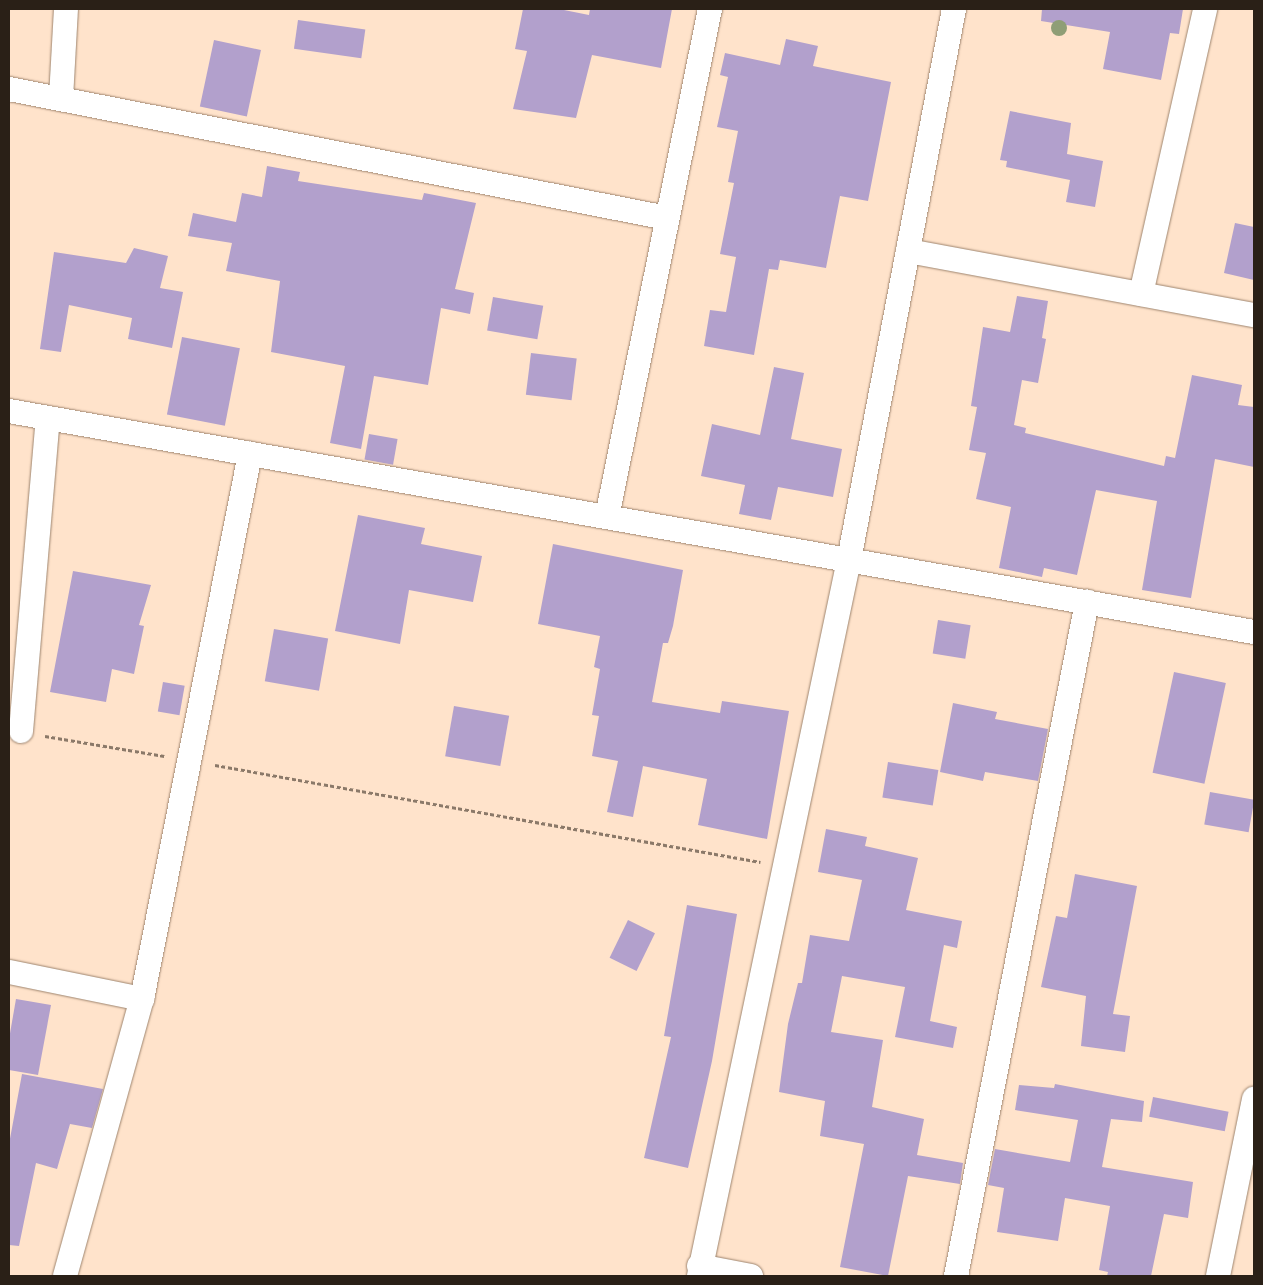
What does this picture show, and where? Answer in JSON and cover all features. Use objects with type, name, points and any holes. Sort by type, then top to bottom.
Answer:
[{"type":"street","points":[[61,98],[66,9]]},
{"type":"street","points":[[606,517],[710,9]]},
{"type":"street","points":[[750,1276],[699,1271],[849,560],[954,9]]},
{"type":"street","points":[[1141,294],[1205,9]]},
{"type":"street","points":[[9,89],[668,218]]},
{"type":"street","points":[[908,251],[1254,315]]},
{"type":"street","points":[[9,411],[1254,632]]},
{"type":"street","points":[[20,731],[48,418]]},
{"type":"street","points":[[65,1276],[142,998],[250,454]]},
{"type":"street","points":[[956,1276],[1087,602]]},
{"type":"street","points":[[9,972],[142,998]]},
{"type":"street","points":[[1218,1276],[1254,1099]]},
{"type":"path","points":[[20,731],[783,866]]},
{"type":"building","points":[[523,9],[559,9],[589,15],[590,9],[672,9],[661,68],[592,55],[576,118],[513,109],[527,51],[515,49]]},
{"type":"building","points":[[1042,9],[1183,9],[1179,34],[1170,33],[1161,80],[1103,69],[1110,32],[1041,21]]},
{"type":"building","points":[[298,20],[365,29],[361,58],[294,49]]},
{"type":"building","points":[[786,39],[818,46],[813,66],[891,82],[868,201],[840,196],[826,268],[780,260],[778,270],[769,269],[754,355],[704,346],[710,310],[726,312],[736,257],[720,254],[734,183],[728,182],[738,131],[717,127],[728,77],[720,75],[725,53],[780,65]]},
{"type":"building","points":[[214,40],[261,50],[247,116],[200,107]]},
{"type":"building","points":[[1010,111],[1071,123],[1067,154],[1103,161],[1095,207],[1066,202],[1070,180],[1006,167],[1007,161],[1000,160]]},
{"type":"building","points":[[267,166],[300,172],[298,181],[422,200],[424,193],[476,203],[455,289],[474,293],[470,314],[441,308],[428,385],[374,376],[361,449],[330,443],[345,366],[271,352],[280,281],[226,271],[232,243],[188,236],[193,213],[236,222],[242,193],[262,197]]},
{"type":"building","points":[[1235,223],[1254,227],[1254,280],[1224,273]]},
{"type":"building","points":[[134,248],[168,256],[160,288],[183,292],[172,348],[128,339],[132,318],[69,305],[61,352],[40,349],[54,252],[126,263]]},
{"type":"building","points":[[1017,296],[1048,301],[1042,338],[1046,339],[1038,383],[1022,380],[1014,425],[1026,428],[1025,433],[1164,466],[1166,456],[1175,458],[1192,375],[1242,385],[1238,405],[1254,407],[1254,467],[1215,459],[1191,598],[1142,590],[1157,501],[1096,490],[1077,575],[1044,568],[1042,577],[999,568],[1011,507],[976,499],[986,453],[969,450],[977,407],[971,406],[983,327],[1010,332]]},
{"type":"building","points":[[493,297],[543,306],[537,339],[487,330]]},
{"type":"building","points":[[182,337],[240,348],[225,426],[167,415]]},
{"type":"building","points":[[531,353],[577,359],[572,400],[526,395]]},
{"type":"building","points":[[774,367],[804,373],[791,439],[842,449],[833,497],[778,487],[771,520],[739,514],[745,485],[701,476],[712,424],[760,435]]},
{"type":"building","points":[[369,434],[398,439],[393,465],[364,460]]},
{"type":"building","points":[[358,515],[425,528],[421,544],[482,556],[473,602],[409,590],[400,644],[335,631]]},
{"type":"building","points":[[553,544],[683,570],[673,626],[668,643],[663,643],[652,702],[720,713],[722,701],[789,711],[767,839],[698,825],[707,779],[643,766],[633,817],[607,812],[618,761],[592,756],[599,716],[592,715],[600,669],[594,667],[600,636],[538,624]]},
{"type":"building","points":[[73,571],[151,585],[139,625],[144,626],[134,674],[112,669],[106,702],[50,692]]},
{"type":"building","points":[[938,620],[971,625],[965,659],[933,654]]},
{"type":"building","points":[[274,629],[328,639],[319,691],[265,681]]},
{"type":"building","points":[[1174,672],[1226,683],[1204,784],[1153,773]]},
{"type":"building","points":[[163,682],[185,686],[179,715],[158,712]]},
{"type":"building","points":[[953,703],[997,712],[995,719],[1048,729],[1038,781],[985,772],[983,781],[940,772]]},
{"type":"building","points":[[454,706],[509,716],[500,766],[445,756]]},
{"type":"building","points":[[888,762],[938,770],[933,806],[882,798]]},
{"type":"building","points":[[1210,792],[1254,800],[1249,832],[1204,824]]},
{"type":"building","points":[[826,829],[867,837],[865,846],[918,858],[906,910],[962,921],[957,948],[944,945],[930,1021],[957,1027],[953,1048],[895,1037],[905,987],[842,976],[831,1032],[883,1040],[872,1107],[924,1119],[917,1155],[963,1163],[960,1184],[908,1176],[888,1276],[840,1267],[864,1144],[820,1136],[825,1101],[779,1092],[788,1024],[798,983],[802,983],[810,935],[849,941],[862,880],[818,872]]},
{"type":"building","points":[[1075,874],[1137,886],[1113,1014],[1130,1016],[1125,1052],[1081,1046],[1086,996],[1041,987],[1056,916],[1067,918]]},
{"type":"building","points":[[687,905],[737,914],[712,1061],[688,1168],[644,1158],[671,1037],[664,1036]]},
{"type":"building","points":[[628,920],[655,933],[637,971],[610,958]]},
{"type":"building","points":[[16,999],[51,1005],[38,1075],[9,1070],[9,1039]]},
{"type":"building","points":[[22,1074],[103,1089],[92,1128],[70,1124],[57,1169],[36,1163],[19,1246],[9,1245],[9,1144]]},
{"type":"building","points":[[1055,1084],[1144,1101],[1142,1122],[1111,1119],[1102,1167],[1193,1182],[1188,1218],[1164,1214],[1151,1276],[1107,1276],[1108,1272],[1099,1270],[1110,1206],[1065,1198],[1058,1241],[997,1232],[1004,1188],[988,1185],[995,1149],[1070,1162],[1078,1120],[1015,1110],[1019,1085],[1054,1088]]},
{"type":"building","points":[[1153,1097],[1229,1112],[1225,1131],[1149,1117]]}]
